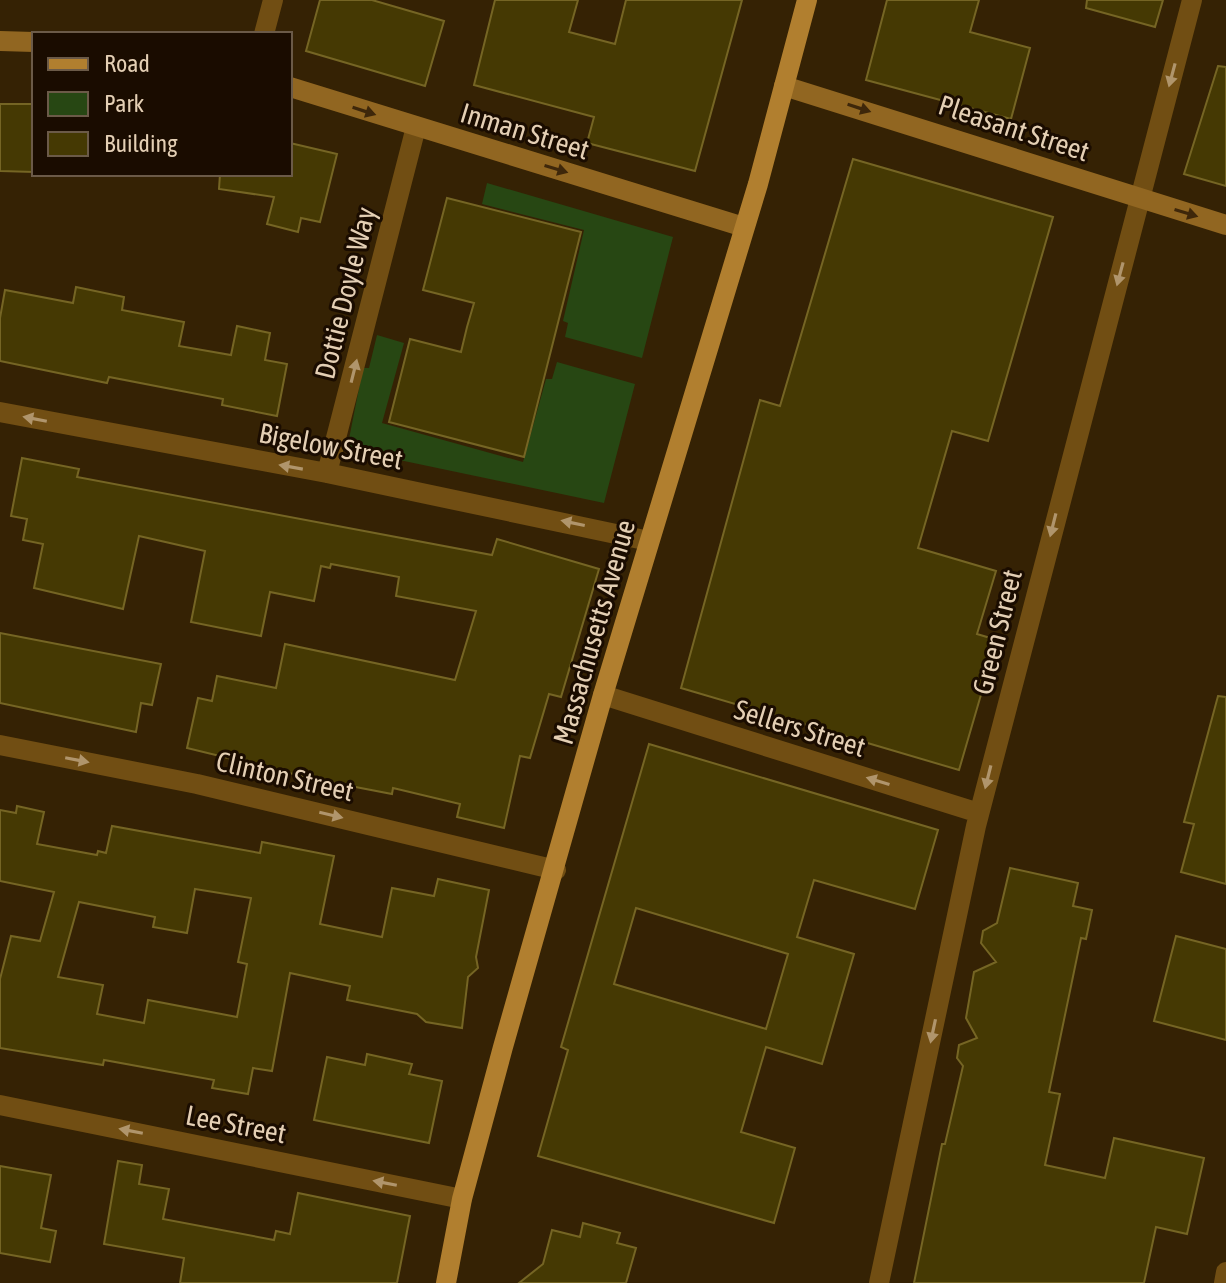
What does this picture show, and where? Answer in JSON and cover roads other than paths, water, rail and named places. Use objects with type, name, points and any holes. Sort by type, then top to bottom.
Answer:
[{"type":"main road","name":"Massachusetts Avenue","points":[[446,1283],[462,1199],[603,695],[744,227],[807,0]]},
{"type":"main road","points":[[0,41],[32,42]]},
{"type":"main road","name":"Pleasant Street","points":[[784,86],[1226,225]]},
{"type":"main road","name":"Inman Street","points":[[292,88],[744,227]]},
{"type":"street","points":[[265,32],[273,0]]},
{"type":"street","name":"Green Street","points":[[879,1283],[979,813],[1192,0]]},
{"type":"street","name":"Dottie Doyle Way","points":[[327,473],[416,127]]},
{"type":"street","name":"Bigelow Street","points":[[0,412],[327,473],[649,541]]},
{"type":"street","name":"Sellers Street","points":[[603,695],[979,813]]},
{"type":"street","name":"Clinton Street","points":[[0,745],[197,784],[556,870]]},
{"type":"street","name":"Lee Street","points":[[0,1105],[462,1199]]},
{"type":"street","points":[[1224,1283],[1226,1272]]}]
